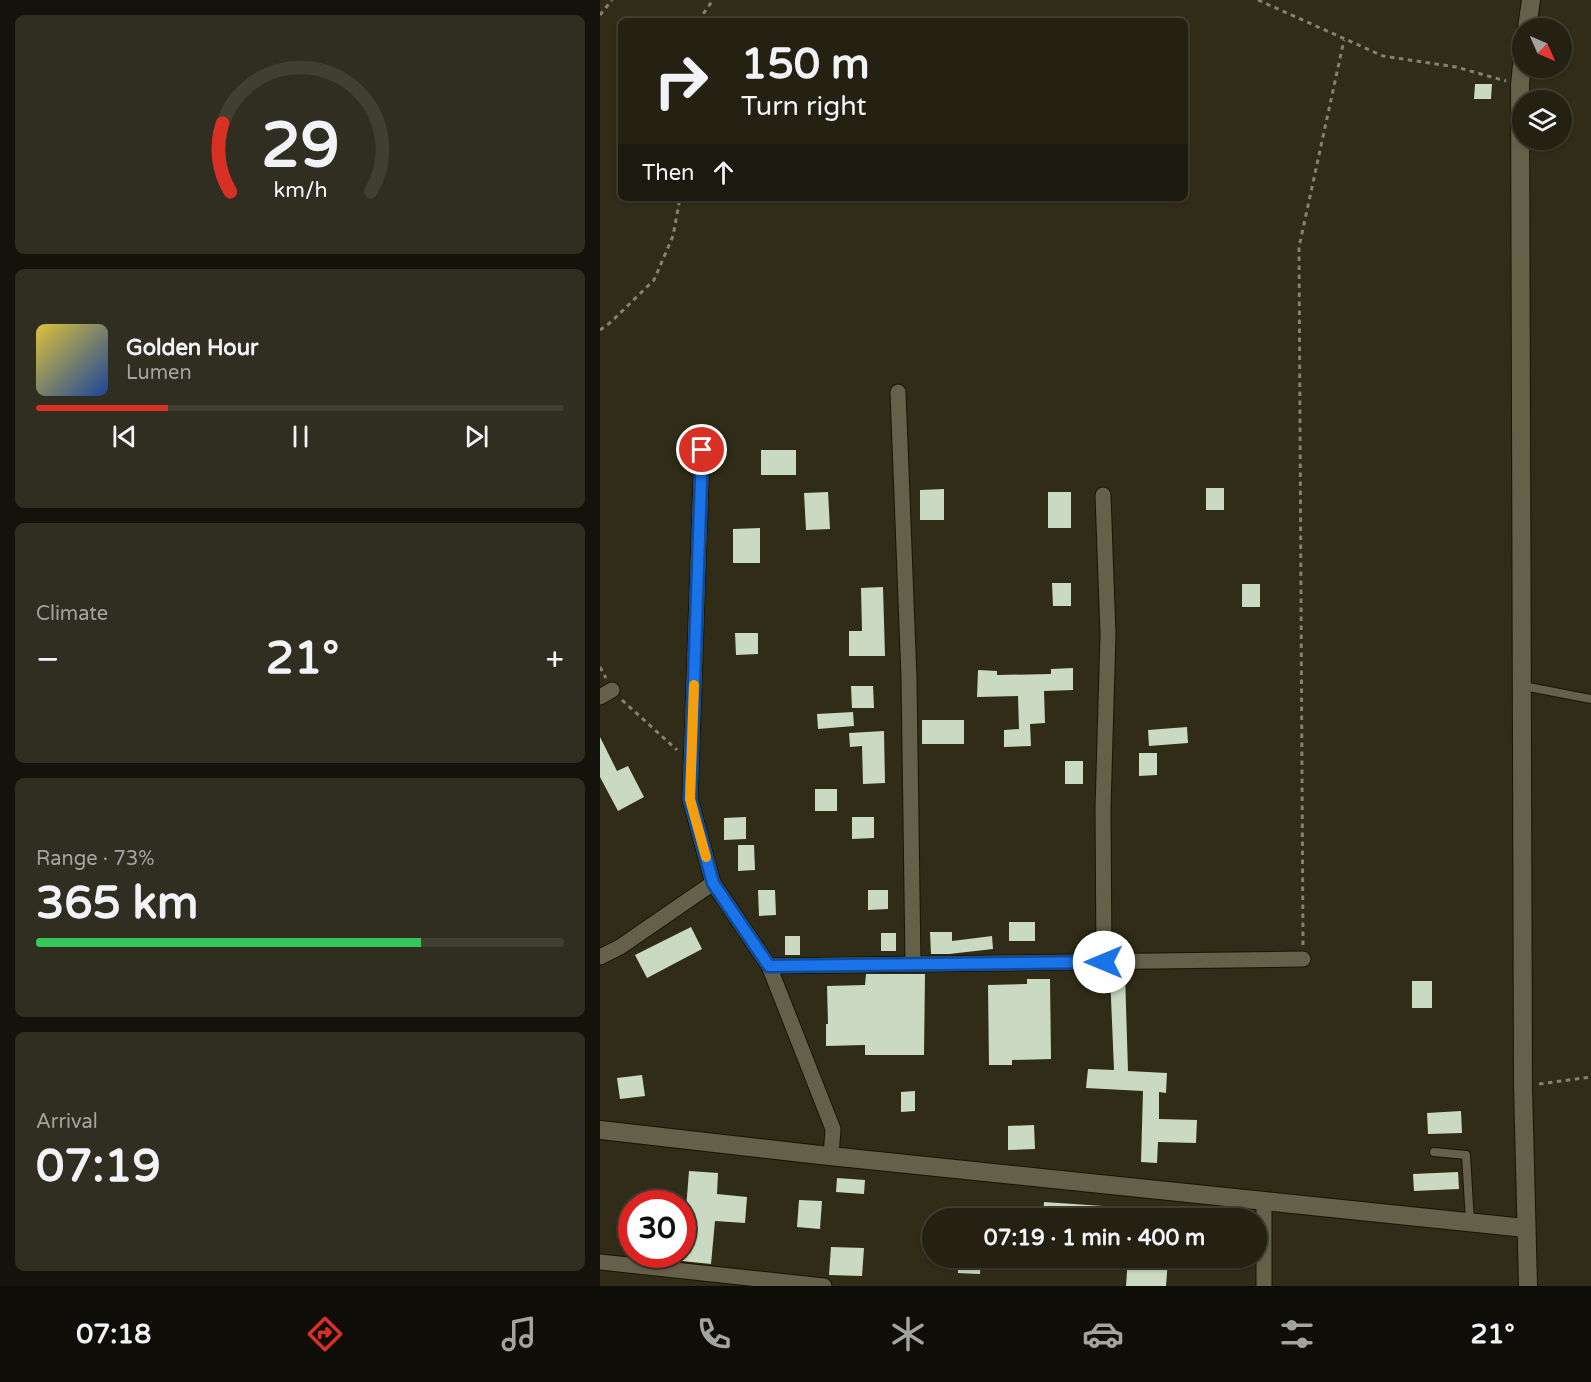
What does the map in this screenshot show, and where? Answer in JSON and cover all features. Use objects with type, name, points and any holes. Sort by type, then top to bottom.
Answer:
[{"type":"main road","points":[[1528,18],[1531,0]]},
{"type":"main road","points":[[1521,78],[1523,1086],[1528,1286]]},
{"type":"main road","points":[[600,1130],[1526,1228]]},
{"type":"street","points":[[898,393],[909,678],[913,964]]},
{"type":"street","points":[[702,450],[690,799],[713,883],[769,966],[833,1129],[831,1156]]},
{"type":"street","points":[[1103,495],[1108,634],[1103,808],[1104,962]]},
{"type":"street","points":[[600,957],[620,947],[713,883]]},
{"type":"street","points":[[769,966],[1303,959]]},
{"type":"street","points":[[1264,1200],[1264,1286]]},
{"type":"street","points":[[600,1263],[824,1286]]},
{"type":"lane","points":[[1522,686],[1591,699]]},
{"type":"lane","points":[[1434,1152],[1466,1155],[1470,1222]]},
{"type":"path","points":[[600,15],[612,0]]},
{"type":"path","points":[[700,18],[713,0]]},
{"type":"path","points":[[1258,0],[1383,56],[1456,67],[1520,85]]},
{"type":"path","points":[[1303,959],[1299,247],[1344,40]]},
{"type":"path","points":[[600,330],[654,280],[673,236],[679,201]]},
{"type":"path","points":[[600,667],[606,694],[691,764]]},
{"type":"path","points":[[1523,1086],[1591,1077]]},
{"type":"building","points":[[1475,84],[1492,84],[1491,99],[1474,99]]},
{"type":"building","points":[[761,450],[796,450],[796,475],[761,475]]},
{"type":"building","points":[[1206,488],[1224,488],[1224,510],[1206,510]]},
{"type":"building","points":[[944,489],[944,520],[920,520],[920,490]]},
{"type":"building","points":[[828,492],[830,529],[806,530],[804,493]]},
{"type":"building","points":[[1048,492],[1071,492],[1071,528],[1048,528]]},
{"type":"building","points":[[760,528],[760,563],[733,563],[733,529]]},
{"type":"building","points":[[1052,583],[1071,583],[1071,606],[1053,606]]},
{"type":"building","points":[[1242,584],[1260,584],[1260,607],[1242,607]]},
{"type":"building","points":[[883,587],[885,656],[849,656],[849,631],[862,631],[861,588]]},
{"type":"building","points":[[735,633],[758,633],[758,654],[736,655]]},
{"type":"building","points":[[1073,668],[1073,690],[1044,691],[1045,723],[1030,724],[1031,746],[1004,747],[1004,730],[1019,729],[1018,696],[977,697],[978,670],[997,671],[997,675],[1051,674],[1051,669]]},
{"type":"building","points":[[851,686],[873,686],[874,708],[852,708]]},
{"type":"building","points":[[853,712],[854,726],[818,729],[817,714]]},
{"type":"building","points":[[922,720],[964,720],[964,744],[922,744]]},
{"type":"building","points":[[1187,727],[1188,743],[1149,746],[1148,730]]},
{"type":"building","points":[[884,731],[885,783],[863,784],[862,746],[850,747],[849,733]]},
{"type":"building","points":[[600,737],[617,771],[628,766],[644,797],[618,811],[600,777]]},
{"type":"building","points":[[1139,753],[1157,753],[1157,775],[1139,776]]},
{"type":"building","points":[[1065,761],[1083,761],[1083,784],[1065,784]]},
{"type":"building","points":[[815,789],[837,789],[837,811],[815,811]]},
{"type":"building","points":[[746,817],[746,839],[724,840],[724,818]]},
{"type":"building","points":[[852,817],[874,817],[874,838],[852,839]]},
{"type":"building","points":[[738,845],[754,845],[755,870],[738,871]]},
{"type":"building","points":[[758,890],[775,890],[776,915],[759,916]]},
{"type":"building","points":[[868,890],[888,890],[888,909],[868,910]]},
{"type":"building","points":[[1009,922],[1035,922],[1035,941],[1009,941]]},
{"type":"building","points":[[691,927],[702,949],[647,978],[635,955]]},
{"type":"building","points":[[930,932],[952,932],[952,941],[992,936],[993,949],[931,954]]},
{"type":"building","points":[[881,933],[896,933],[896,951],[881,951]]},
{"type":"building","points":[[785,936],[800,936],[800,955],[785,955]]},
{"type":"building","points":[[866,974],[925,974],[924,1055],[865,1055],[865,1045],[826,1046],[827,986],[865,985]]},
{"type":"building","points":[[1110,974],[1125,974],[1128,1071],[1167,1073],[1166,1093],[1159,1092],[1159,1119],[1197,1120],[1196,1143],[1158,1142],[1157,1163],[1141,1162],[1143,1091],[1086,1088],[1088,1069],[1114,1070]]},
{"type":"building","points":[[1027,979],[1050,979],[1051,1059],[1012,1060],[1012,1065],[989,1065],[988,985],[1027,984]]},
{"type":"building","points":[[1412,981],[1432,981],[1432,1008],[1412,1008]]},
{"type":"building","points":[[642,1075],[645,1096],[620,1099],[617,1078]]},
{"type":"building","points":[[915,1091],[915,1111],[901,1112],[901,1092]]},
{"type":"building","points":[[1461,1111],[1462,1133],[1428,1134],[1427,1113]]},
{"type":"building","points":[[1034,1125],[1035,1149],[1008,1150],[1008,1126]]},
{"type":"building","points":[[689,1171],[718,1173],[717,1194],[747,1197],[745,1223],[715,1221],[711,1264],[696,1262],[696,1190],[688,1190]]},
{"type":"building","points":[[1458,1172],[1459,1189],[1414,1191],[1413,1174]]},
{"type":"building","points":[[837,1178],[865,1180],[864,1194],[836,1192]]},
{"type":"building","points":[[799,1200],[822,1201],[820,1229],[797,1227]]},
{"type":"building","points":[[1044,1202],[1103,1206],[1103,1208],[1044,1208]]},
{"type":"building","points":[[831,1247],[864,1248],[862,1276],[829,1275]]},
{"type":"building","points":[[958,1268],[980,1268],[980,1274],[958,1273]]},
{"type":"building","points":[[1127,1268],[1167,1268],[1166,1286],[1126,1286]]},
{"type":"slow traffic","points":[[694,685],[690,799],[706,857]]},
{"type":"route","points":[[702,450],[690,799],[713,883],[769,966],[1104,962]]}]
